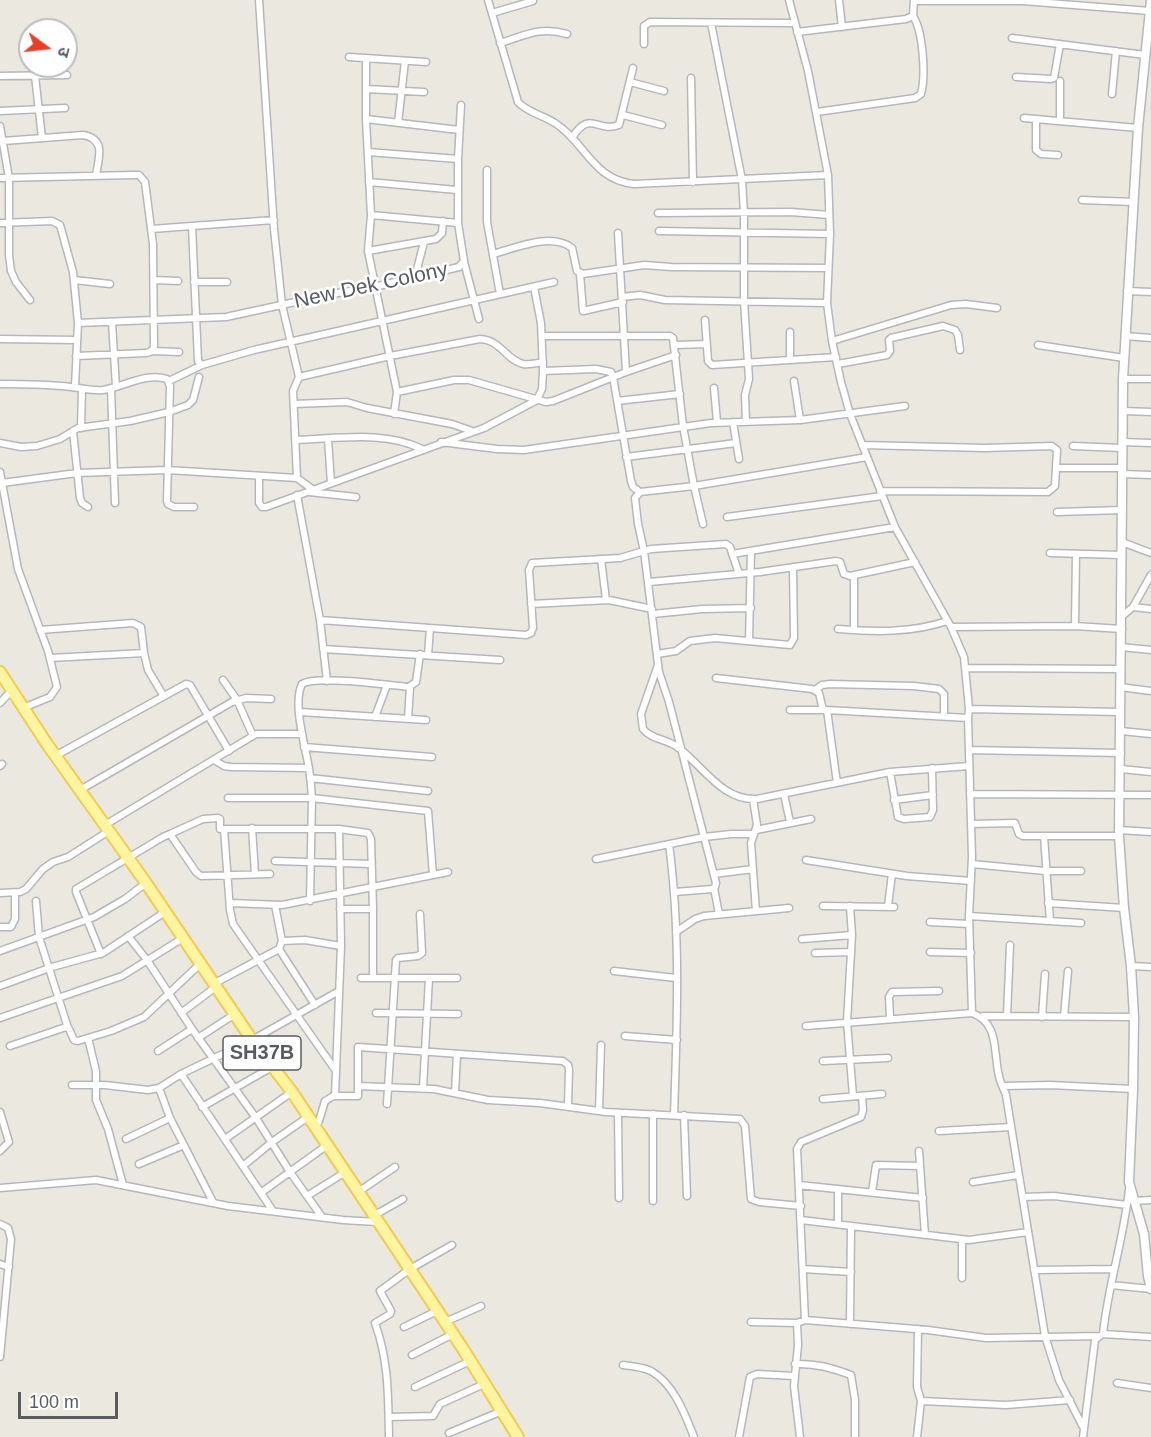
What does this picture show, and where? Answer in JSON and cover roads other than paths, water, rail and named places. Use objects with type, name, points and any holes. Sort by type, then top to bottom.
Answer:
[{"type":"main road","name":"SH37B","points":[[0,672],[55,756],[128,858],[252,1040],[292,1092],[453,1334],[518,1437]]},
{"type":"street","points":[[259,0],[282,304],[299,377],[294,386],[297,478]]},
{"type":"street","points":[[488,0],[518,102],[555,123],[572,138],[599,169],[616,180],[634,184],[828,175]]},
{"type":"street","points":[[789,0],[817,112],[828,175],[830,234],[827,303],[832,341],[850,414],[895,527],[951,627],[964,657],[969,709],[972,864],[969,924],[972,1012]]},
{"type":"street","points":[[838,0],[842,27]]},
{"type":"street","points":[[817,112],[915,98],[921,94],[922,53],[919,27],[913,16],[914,0],[1041,2],[1150,11]]},
{"type":"street","points":[[1083,1437],[1095,1340],[1102,1335],[1114,1269],[1130,1203],[1134,1017],[1119,833],[1123,379],[1138,128],[1151,0]]},
{"type":"street","points":[[492,13],[533,1]]},
{"type":"street","points":[[797,32],[906,19],[913,16]]},
{"type":"street","points":[[644,44],[644,30],[647,23],[794,23]]},
{"type":"street","points":[[711,23],[742,180],[744,301],[749,379],[745,399],[746,422]]},
{"type":"street","points":[[500,43],[540,30],[567,34]]},
{"type":"street","points":[[1012,38],[1145,55]]},
{"type":"street","points":[[1016,76],[1054,78],[1060,44]]},
{"type":"street","points":[[1112,94],[1116,51]]},
{"type":"street","points":[[349,57],[426,62]]},
{"type":"street","points":[[366,58],[366,119],[371,214],[368,251],[397,392],[394,414]]},
{"type":"street","points":[[398,123],[405,61]]},
{"type":"street","points":[[572,138],[582,125],[616,127],[621,123],[633,68]]},
{"type":"street","points":[[0,76],[18,76]]},
{"type":"street","points":[[35,78],[42,138]]},
{"type":"street","points":[[691,78],[693,182]]},
{"type":"street","points":[[1059,122],[1060,81]]},
{"type":"street","points":[[630,82],[664,91]]},
{"type":"street","points":[[366,89],[424,92]]},
{"type":"street","name":"New Dek Colony","points":[[78,323],[195,319],[246,314],[282,304],[374,287],[459,267],[464,261],[458,223],[457,190],[461,105]]},
{"type":"street","points":[[0,111],[65,108]]},
{"type":"street","points":[[623,115],[662,125]]},
{"type":"street","points":[[1024,118],[1138,128]]},
{"type":"street","points":[[366,119],[459,130]]},
{"type":"street","points":[[1036,120],[1036,150],[1041,154],[1058,155]]},
{"type":"street","points":[[0,126],[9,178],[11,272],[30,300]]},
{"type":"street","points":[[3,141],[82,135],[96,140],[99,153],[96,175]]},
{"type":"street","points":[[368,152],[458,159]]},
{"type":"street","points":[[488,170],[487,222],[500,294]]},
{"type":"street","points":[[0,178],[96,175],[139,175],[144,178],[155,280],[154,348],[152,351]]},
{"type":"street","points":[[369,182],[457,190]]},
{"type":"street","points":[[1082,200],[1134,202]]},
{"type":"street","points":[[658,213],[829,215]]},
{"type":"street","points":[[371,214],[458,223]]},
{"type":"street","points":[[151,229],[274,220]]},
{"type":"street","points":[[0,223],[52,221],[60,225],[69,253],[74,280],[78,323],[76,356],[81,428]]},
{"type":"street","points":[[368,251],[436,239],[439,237],[443,221]]},
{"type":"street","points":[[192,226],[198,361],[202,365]]},
{"type":"street","points":[[659,231],[830,234]]},
{"type":"street","points":[[618,233],[626,372]]},
{"type":"street","points":[[493,254],[556,241],[572,248],[577,271],[580,274],[583,311],[640,295],[665,300],[827,303]]},
{"type":"street","points":[[415,277],[424,242]]},
{"type":"street","points":[[464,261],[479,319]]},
{"type":"street","points":[[580,274],[644,265],[828,268]]},
{"type":"street","points":[[74,280],[110,284]]},
{"type":"street","points":[[155,280],[178,281]]},
{"type":"street","points":[[194,282],[227,282]]},
{"type":"street","points":[[169,381],[202,365],[240,353],[554,282]]},
{"type":"street","points":[[259,477],[259,503],[262,507],[472,432],[537,400],[542,389],[543,362],[542,336],[534,287]]},
{"type":"street","points":[[1127,291],[1151,292]]},
{"type":"street","points":[[832,341],[951,305],[975,305],[997,309]]},
{"type":"street","points":[[705,320],[708,361],[712,365],[836,357]]},
{"type":"street","points":[[112,322],[115,503]]},
{"type":"street","points":[[838,364],[887,355],[890,351],[889,340],[891,338],[943,326],[949,326],[955,330],[960,350]]},
{"type":"street","points":[[790,332],[790,360]]},
{"type":"street","points":[[542,336],[670,336],[673,338],[683,426],[703,524]]},
{"type":"street","points":[[1125,336],[1151,338]]},
{"type":"street","points":[[0,339],[77,340]]},
{"type":"street","points":[[299,377],[390,356],[480,339],[493,341],[519,363],[543,362]]},
{"type":"street","points":[[675,345],[706,344]]},
{"type":"street","points":[[1038,345],[1124,358]]},
{"type":"street","points":[[76,356],[152,351],[179,352]]},
{"type":"street","points":[[397,392],[454,380],[469,380],[537,400],[553,401],[676,355]]},
{"type":"street","points":[[543,371],[604,370],[611,372],[614,377],[631,482],[633,487],[640,492],[694,486],[867,457]]},
{"type":"street","points":[[0,384],[113,388],[147,378],[164,377],[169,381]]},
{"type":"street","points":[[0,443],[21,447],[37,446],[60,439],[81,428],[169,412],[188,405],[193,400],[199,377]]},
{"type":"street","points":[[1123,379],[1151,379]]},
{"type":"street","points":[[169,381],[166,497],[168,504],[174,507],[194,507]]},
{"type":"street","points":[[794,381],[800,420]]},
{"type":"street","points":[[714,388],[717,422]]},
{"type":"street","points":[[617,401],[680,394]]},
{"type":"street","points":[[294,404],[347,402],[394,414],[452,424],[472,432]]},
{"type":"street","points":[[441,442],[524,450],[717,422],[800,420],[905,406]]},
{"type":"street","points":[[1123,411],[1151,412]]},
{"type":"street","points":[[733,422],[739,459]]},
{"type":"street","points":[[73,431],[80,498],[82,503],[88,507]]},
{"type":"street","points":[[296,440],[384,438],[407,442],[422,449]]},
{"type":"street","points":[[328,439],[331,483]]},
{"type":"street","points":[[626,457],[736,443]]},
{"type":"street","points":[[1073,446],[1151,443]]},
{"type":"street","points":[[727,517],[881,493],[1048,492],[1055,486],[1057,450],[1052,446],[985,448],[862,445]]},
{"type":"street","points":[[1057,468],[1122,471],[1151,475]]},
{"type":"street","points":[[2,483],[78,473],[167,470],[297,478],[310,490],[356,497]]},
{"type":"street","points":[[0,472],[3,510],[18,569],[57,683],[56,691],[50,697],[23,708]]},
{"type":"street","points":[[640,492],[635,498],[649,582],[658,664],[714,874],[719,914]]},
{"type":"street","points":[[297,495],[320,620],[327,681]]},
{"type":"street","points":[[1057,512],[1122,510]]},
{"type":"street","points":[[732,554],[895,527]]},
{"type":"street","points":[[1122,542],[1151,553]]},
{"type":"street","points":[[320,620],[529,634],[533,627],[530,564],[536,562],[620,558],[644,551],[723,544],[729,545],[739,574]]},
{"type":"street","points":[[749,641],[751,551]]},
{"type":"street","points":[[1050,553],[1122,555]]},
{"type":"street","points":[[1075,626],[1076,554]]},
{"type":"street","points":[[601,559],[606,600]]},
{"type":"street","points":[[649,582],[751,573],[836,561],[841,563],[844,574],[848,576],[915,562]]},
{"type":"street","points":[[657,654],[676,651],[694,640],[715,638],[792,644],[794,638],[793,567]]},
{"type":"street","points":[[854,575],[854,630]]},
{"type":"street","points":[[1122,616],[1133,607],[1151,575]]},
{"type":"street","points":[[531,604],[606,600],[652,612],[751,608]]},
{"type":"street","points":[[1133,607],[1151,609]]},
{"type":"street","points":[[838,629],[897,631],[924,628],[947,621]]},
{"type":"street","points":[[40,630],[132,623],[141,627],[148,669],[163,695]]},
{"type":"street","points":[[951,627],[1075,626],[1122,629]]},
{"type":"street","points":[[428,655],[430,628]]},
{"type":"street","points":[[1121,647],[1151,650]]},
{"type":"street","points":[[323,649],[500,660]]},
{"type":"street","points":[[50,658],[144,653]]},
{"type":"street","points":[[310,901],[312,798],[309,768],[301,734],[299,692],[302,684],[310,681],[327,681],[410,687],[416,682],[420,654]]},
{"type":"street","points":[[658,664],[641,714],[641,725],[650,735],[682,751],[720,787],[737,795],[753,799],[890,772],[969,766]]},
{"type":"street","points":[[965,668],[1121,669]]},
{"type":"street","points":[[716,678],[815,690],[820,695],[825,710],[837,783]]},
{"type":"street","points":[[223,680],[237,699],[253,736]]},
{"type":"street","points":[[55,756],[163,695],[188,684],[229,751]]},
{"type":"street","points":[[815,690],[822,685],[830,684],[914,686],[939,689],[944,694],[944,716]]},
{"type":"street","points":[[375,717],[387,686]]},
{"type":"street","points":[[408,719],[410,687]]},
{"type":"street","points":[[1120,687],[1151,691]]},
{"type":"street","points":[[0,703],[12,690]]},
{"type":"street","points":[[80,790],[237,699],[271,699]]},
{"type":"street","points":[[969,709],[1120,712]]},
{"type":"street","points":[[790,710],[968,718]]},
{"type":"street","points":[[300,712],[426,720]]},
{"type":"street","points":[[1121,731],[1151,734]]},
{"type":"street","points":[[0,893],[15,893],[26,889],[52,862],[68,857],[107,828],[253,736],[262,733],[301,734]]},
{"type":"street","points":[[304,747],[432,757]]},
{"type":"street","points":[[969,750],[1121,753]]},
{"type":"street","points":[[214,760],[231,767],[309,768]]},
{"type":"street","points":[[890,772],[896,813],[900,818],[930,816],[933,812],[932,768]]},
{"type":"street","points":[[1121,769],[1151,772]]},
{"type":"street","points":[[310,778],[428,791]]},
{"type":"street","points":[[784,794],[790,822]]},
{"type":"street","points":[[970,794],[1151,795]]},
{"type":"street","points":[[894,800],[933,795]]},
{"type":"street","points":[[228,798],[312,798],[428,811],[433,875]]},
{"type":"street","points":[[753,799],[754,832],[751,839],[756,911]]},
{"type":"street","points":[[101,954],[76,889],[170,834],[203,819],[219,818],[220,829],[312,829],[370,834],[373,978]]},
{"type":"street","points":[[596,859],[704,837],[754,832],[811,819]]},
{"type":"street","points":[[971,824],[1015,824],[1021,836],[1151,832]]},
{"type":"street","points":[[252,828],[255,874]]},
{"type":"street","points":[[224,829],[233,924],[336,1072]]},
{"type":"street","points":[[335,1095],[341,946],[339,830]]},
{"type":"street","points":[[170,834],[198,875],[270,874]]},
{"type":"street","points":[[1044,836],[1050,921]]},
{"type":"street","points":[[669,844],[675,892],[676,932],[677,1040],[674,1115]]},
{"type":"street","points":[[806,860],[892,874],[972,881]]},
{"type":"street","points":[[275,861],[371,864]]},
{"type":"street","points":[[972,864],[1045,872],[1081,871]]},
{"type":"street","points":[[714,874],[753,869]]},
{"type":"street","points":[[230,903],[275,905],[310,901],[448,872]]},
{"type":"street","points":[[823,906],[891,907],[892,874]]},
{"type":"street","points":[[0,951],[87,920],[125,899],[146,884]]},
{"type":"street","points":[[675,892],[714,888]]},
{"type":"street","points":[[0,927],[11,927],[15,922],[15,893]]},
{"type":"street","points":[[36,901],[39,937],[68,1028],[76,1041],[138,1020],[200,964]]},
{"type":"street","points":[[1048,903],[1124,908]]},
{"type":"street","points":[[181,1012],[216,985],[279,949],[282,940],[275,905]]},
{"type":"street","points":[[849,906],[852,935],[847,1022],[854,1096]]},
{"type":"street","points":[[676,932],[700,917],[789,908]]},
{"type":"street","points":[[340,909],[373,909]]},
{"type":"street","points":[[0,986],[49,968],[101,954],[165,912]]},
{"type":"street","points":[[387,1104],[397,958],[418,956],[422,953],[420,914]]},
{"type":"street","points":[[969,916],[1081,923]]},
{"type":"street","points":[[930,922],[969,924]]},
{"type":"street","points":[[802,939],[852,935]]},
{"type":"street","points":[[128,936],[147,960],[322,1217]]},
{"type":"street","points":[[0,1018],[122,976],[183,938]]},
{"type":"street","points":[[282,940],[305,940],[341,946]]},
{"type":"street","points":[[1007,1016],[1010,945]]},
{"type":"street","points":[[279,949],[315,1005]]},
{"type":"street","points":[[815,953],[851,952]]},
{"type":"street","points":[[930,952],[971,952]]},
{"type":"street","points":[[1131,966],[1151,967]]},
{"type":"street","points":[[614,971],[676,978]]},
{"type":"street","points":[[1064,1017],[1068,971]]},
{"type":"street","points":[[1042,1017],[1045,974]]},
{"type":"street","points":[[362,978],[457,978]]},
{"type":"street","points":[[423,1088],[429,978]]},
{"type":"street","points":[[890,1018],[889,997],[892,992],[939,991]]},
{"type":"street","points":[[72,1085],[148,1090],[159,1088],[181,1074],[252,1040],[339,992]]},
{"type":"street","points":[[806,1026],[972,1012],[983,1016],[1134,1017]]},
{"type":"street","points":[[376,1013],[458,1014]]},
{"type":"street","points":[[198,1038],[235,1014]]},
{"type":"street","points":[[983,1016],[993,1034],[999,1077],[1006,1095],[1045,1338],[1059,1380],[1083,1427]]},
{"type":"street","points":[[10,1046],[68,1028]]},
{"type":"street","points":[[158,1051],[192,1029]]},
{"type":"street","points":[[625,1036],[677,1040]]},
{"type":"street","points":[[88,1038],[96,1071],[96,1100],[108,1129],[123,1185]]},
{"type":"street","points":[[598,1111],[601,1045]]},
{"type":"street","points":[[315,1128],[320,1121],[325,1101],[335,1095],[358,1098],[358,1047],[562,1061],[568,1065],[569,1070],[568,1106]]},
{"type":"street","points":[[455,1093],[457,1054]]},
{"type":"street","points":[[823,1061],[888,1058]]},
{"type":"street","points":[[202,1107],[272,1067]]},
{"type":"street","points":[[181,1074],[273,1211]]},
{"type":"street","points":[[1003,1086],[1050,1085],[1133,1089]]},
{"type":"street","points":[[358,1086],[423,1088],[488,1100],[568,1106],[618,1113],[740,1119],[745,1126],[751,1199],[759,1202],[801,1206]]},
{"type":"street","points":[[159,1088],[170,1118],[213,1202]]},
{"type":"street","points":[[225,1139],[292,1092]]},
{"type":"street","points":[[823,1099],[882,1094]]},
{"type":"street","points":[[805,1320],[797,1149],[799,1144],[861,1117],[862,1096]]},
{"type":"street","points":[[0,1112],[2,1126],[9,1142],[0,1151]]},
{"type":"street","points":[[618,1113],[620,1198]]},
{"type":"street","points":[[653,1114],[653,1201]]},
{"type":"street","points":[[684,1115],[687,1196]]},
{"type":"street","points":[[243,1166],[308,1117]]},
{"type":"street","points":[[126,1139],[170,1118]]},
{"type":"street","points":[[939,1131],[1011,1127]]},
{"type":"street","points":[[139,1164],[184,1144]]},
{"type":"street","points":[[262,1192],[326,1146]]},
{"type":"street","points":[[919,1151],[925,1234]]},
{"type":"street","points":[[872,1192],[876,1166],[920,1166]]},
{"type":"street","points":[[357,1192],[395,1167]]},
{"type":"street","points":[[307,1196],[344,1173]]},
{"type":"street","points":[[973,1182],[1018,1175]]},
{"type":"street","points":[[0,1188],[96,1180],[228,1206],[343,1220],[375,1219],[403,1199]]},
{"type":"street","points":[[799,1185],[922,1198]]},
{"type":"street","points":[[838,1189],[838,1224]]},
{"type":"street","points":[[1023,1197],[1054,1196],[1130,1203],[1151,1200]]},
{"type":"street","points":[[1111,1285],[1151,1289],[1148,1276],[1148,1234],[1130,1203]]},
{"type":"street","points":[[801,1220],[962,1240],[977,1240],[1028,1232]]},
{"type":"street","points":[[0,1224],[8,1228],[10,1232],[9,1267],[0,1356]]},
{"type":"street","points":[[850,1324],[851,1226]]},
{"type":"street","points":[[962,1240],[963,1278]]},
{"type":"street","points":[[389,1437],[387,1369],[375,1321],[391,1312],[380,1294],[381,1289],[452,1245]]},
{"type":"street","points":[[0,1264],[9,1267]]},
{"type":"street","points":[[803,1269],[851,1272]]},
{"type":"street","points":[[1034,1270],[1114,1269]]},
{"type":"street","points":[[445,1322],[481,1306]]},
{"type":"street","points":[[404,1327],[437,1311]]},
{"type":"street","points":[[751,1322],[797,1323],[805,1320],[918,1329],[986,1338],[1151,1336]]},
{"type":"street","points":[[797,1323],[794,1386],[800,1437]]},
{"type":"street","points":[[917,1437],[921,1401],[916,1387],[918,1329]]},
{"type":"street","points":[[412,1355],[453,1334]]},
{"type":"street","points":[[415,1387],[470,1361]]},
{"type":"street","points":[[795,1364],[829,1367],[851,1375],[855,1400],[855,1437]]},
{"type":"street","points":[[623,1365],[642,1368],[656,1374],[676,1397],[694,1437]]},
{"type":"street","points":[[739,1437],[750,1377],[757,1374],[794,1376]]},
{"type":"street","points":[[1117,1383],[1151,1388]]},
{"type":"street","points":[[389,1417],[433,1416],[440,1404],[484,1384]]},
{"type":"street","points":[[921,1401],[1006,1405],[1070,1400]]},
{"type":"street","points":[[449,1433],[502,1411]]}]
